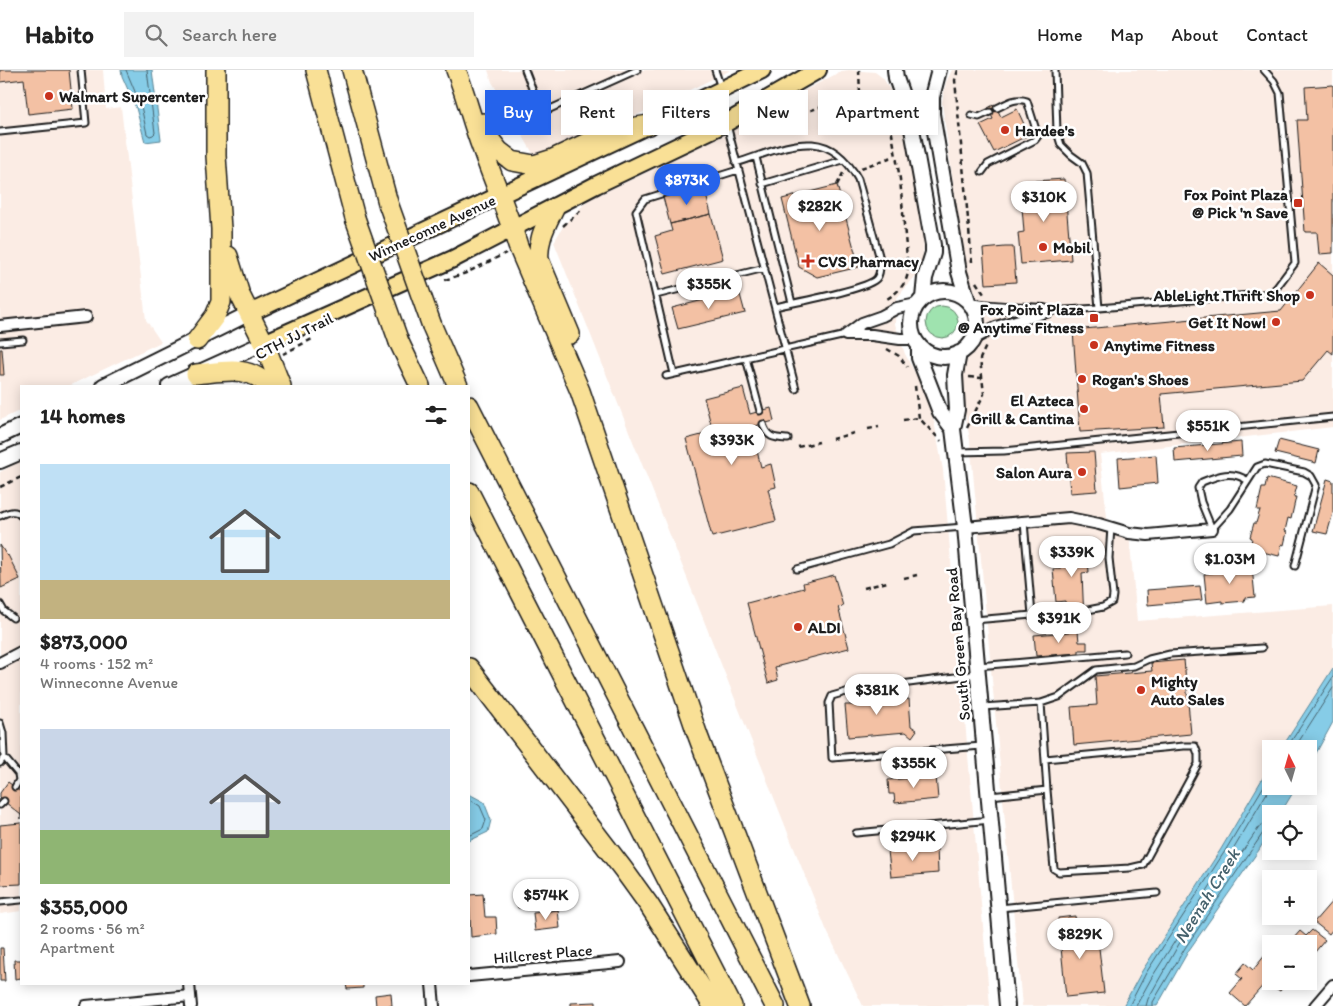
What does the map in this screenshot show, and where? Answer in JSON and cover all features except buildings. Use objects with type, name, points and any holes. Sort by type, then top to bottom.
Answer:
[{"type":"highway","points":[[197,340],[215,316],[221,302],[221,229],[216,156],[216,70]]},
{"type":"highway","points":[[316,70],[355,218],[400,342],[420,385]]},
{"type":"highway","points":[[352,70],[388,203],[432,326],[458,385]]},
{"type":"highway","points":[[456,70],[518,246],[580,391],[698,736],[800,1006]]},
{"type":"highway","points":[[464,90],[477,109],[488,137],[512,161],[522,164],[534,165],[544,163],[612,131],[643,126]]},
{"type":"highway","points":[[554,208],[539,241],[539,260],[580,361],[580,391]]},
{"type":"highway","points":[[221,229],[240,295],[267,351],[281,385]]},
{"type":"highway","points":[[196,374],[244,371],[260,378],[267,385]]},
{"type":"highway","points":[[470,408],[775,1006]]},
{"type":"highway","points":[[470,494],[732,1006]]},
{"type":"highway","points":[[470,669],[623,869],[713,1006]]},
{"type":"main road","name":"Winneconne Avenue","points":[[722,89],[762,70]]},
{"type":"main road","points":[[729,120],[818,70]]},
{"type":"main road","points":[[895,70],[901,90]]},
{"type":"main road","points":[[913,135],[933,253],[920,301],[912,313],[911,323],[917,342],[926,352],[941,357],[959,353],[973,339],[977,329],[977,319],[959,272],[932,114],[931,104],[939,70]]},
{"type":"main road","name":"Winneconne Avenue","points":[[104,385],[643,128]]},
{"type":"main road","points":[[171,385],[196,374],[267,351],[699,135]]},
{"type":"main road","points":[[920,301],[935,292],[950,291],[960,294],[970,302]]},
{"type":"main road","name":"South Green Bay Road","points":[[917,342],[919,358],[940,412],[960,429]]},
{"type":"main road","name":"South Green Bay Road","points":[[959,353],[955,375],[960,429],[957,452],[1007,1006]]},
{"type":"main road","points":[[0,436],[20,426]]},
{"type":"main road","points":[[0,462],[20,452]]},
{"type":"street","points":[[846,334],[862,324],[897,308],[920,301]]},
{"type":"street","points":[[970,302],[991,308],[1011,307],[1049,311]]},
{"type":"street","points":[[973,339],[996,327],[1049,311]]},
{"type":"street","points":[[0,326],[86,317]]},
{"type":"street","points":[[846,334],[872,335],[917,342]]},
{"type":"street","points":[[965,527],[1079,519],[1129,533],[1148,535],[1212,530]]},
{"type":"street","points":[[0,662],[20,652]]},
{"type":"street","name":"Hillcrest Place","points":[[470,976],[620,962]]},
{"type":"street","points":[[86,1006],[190,1001],[189,985]]},
{"type":"street","points":[[432,985],[434,1006]]},
{"type":"street","points":[[1315,1006],[1333,985]]},
{"type":"lane","points":[[0,132],[86,122],[81,70]]},
{"type":"lane","points":[[525,70],[538,104],[550,109],[637,70]]},
{"type":"lane","points":[[715,70],[722,89]]},
{"type":"lane","points":[[1055,70],[1058,132],[1061,145],[1082,163],[1087,173],[1099,308]]},
{"type":"lane","points":[[1049,311],[1270,293],[1277,287],[1294,263],[1280,93],[1274,81],[1264,70]]},
{"type":"lane","points":[[982,172],[988,164],[1035,140],[1038,136],[1027,101],[1015,99],[997,108]]},
{"type":"lane","points":[[971,115],[979,117],[990,112]]},
{"type":"lane","points":[[729,134],[796,389]]},
{"type":"lane","points":[[736,163],[806,142],[821,145],[843,160],[853,170],[858,180],[880,258],[879,272],[876,279],[851,290],[775,307]]},
{"type":"lane","points":[[756,157],[792,303]]},
{"type":"lane","points":[[762,184],[843,160]]},
{"type":"lane","points":[[674,374],[636,210],[645,200],[738,170]]},
{"type":"lane","points":[[656,295],[765,268]]},
{"type":"lane","points":[[666,376],[846,334]]},
{"type":"lane","points":[[0,342],[22,340]]},
{"type":"lane","points":[[746,358],[760,411]]},
{"type":"lane","points":[[957,452],[1004,451],[1333,417]]},
{"type":"lane","points":[[763,424],[767,435],[772,438],[788,439]]},
{"type":"lane","points":[[1248,481],[1239,475],[1232,474],[1202,482],[1198,488],[1201,502],[1212,530],[1230,509],[1248,481],[1257,467],[1265,464],[1304,472],[1312,476],[1316,485],[1295,566]]},
{"type":"lane","points":[[0,516],[14,511],[20,515]]},
{"type":"lane","points":[[1024,522],[1032,615]]},
{"type":"lane","points":[[797,569],[889,544],[914,531],[965,527]]},
{"type":"lane","points":[[1083,610],[1103,607],[1112,602],[1109,558],[1112,527]]},
{"type":"lane","points":[[0,604],[4,611],[13,618]]},
{"type":"lane","points":[[973,620],[1066,612]]},
{"type":"lane","points":[[981,707],[1041,703],[1059,697],[1096,670],[1134,666],[1149,659],[1170,654],[1262,648]]},
{"type":"lane","points":[[863,689],[978,670],[1124,653]]},
{"type":"lane","points":[[853,690],[832,696],[828,703],[832,758],[985,746]]},
{"type":"lane","points":[[1041,703],[1047,790],[1054,869],[1058,872],[1130,868],[1143,865],[1198,764],[1198,754],[1195,746],[1184,746],[1045,760]]},
{"type":"lane","points":[[0,724],[3,733],[4,758],[18,774],[19,780],[15,787]]},
{"type":"lane","points":[[0,763],[4,758]]},
{"type":"lane","points":[[989,796],[1047,790]]},
{"type":"lane","points":[[856,833],[991,820]]},
{"type":"lane","points":[[998,908],[1156,893]]},
{"type":"lane","points":[[0,902],[20,900]]},
{"type":"path","points":[[859,70],[860,90]]},
{"type":"path","points":[[934,89],[956,94]]},
{"type":"path","points":[[885,300],[900,288],[907,280],[908,275],[900,179],[892,135]]},
{"type":"path","points":[[837,185],[843,173],[895,156]]},
{"type":"path","points":[[560,230],[583,208]]},
{"type":"path","points":[[439,282],[466,273],[510,251]]},
{"type":"path","name":"CTH JJ Trail","points":[[267,351],[284,353],[316,337]]},
{"type":"path","points":[[883,347],[899,356],[910,374]]},
{"type":"path","points":[[913,380],[919,418],[938,440],[957,452]]},
{"type":"path","points":[[960,429],[984,394]]},
{"type":"path","points":[[903,420],[919,418]]},
{"type":"path","points":[[868,429],[879,427]]},
{"type":"path","points":[[832,438],[854,433]]},
{"type":"path","points":[[798,447],[819,442]]},
{"type":"path","points":[[0,487],[20,477]]},
{"type":"path","points":[[904,578],[917,575]]},
{"type":"path","points":[[864,588],[887,582]]},
{"type":"shaded area","points":[[0,70],[103,70],[106,109],[121,107],[146,320],[161,342],[71,385],[20,385],[20,410],[0,420]]},
{"type":"shaded area","points":[[488,70],[731,70],[689,90],[643,90],[643,112],[633,117],[633,90],[561,90],[561,135],[596,135],[558,153],[535,157],[522,135],[551,135],[551,90],[497,90]]},
{"type":"shaded area","points":[[952,70],[1333,70],[1333,427],[1100,454],[1108,526],[1129,533],[1137,621],[1333,606],[1333,668],[1287,740],[1262,740],[1262,779],[1221,849],[1142,971],[1123,1006],[1022,1006],[970,440],[961,382],[968,357],[976,347],[984,323],[984,315],[971,283],[963,256],[942,102],[946,82]]},
{"type":"shaded area","points":[[842,71],[875,72],[883,78],[890,90],[818,90],[818,135],[906,135],[924,241],[923,257],[919,272],[896,299],[895,324],[905,354],[923,388],[934,421],[943,470],[990,1006],[863,1006],[826,929],[554,242],[564,225],[588,200],[718,135],[729,135],[729,129],[739,124],[739,135],[808,135],[808,90],[805,90]]},
{"type":"shaded area","points":[[20,462],[20,911],[0,914],[0,472]]},
{"type":"green space","points":[[942,306],[948,307],[953,311],[957,316],[957,328],[953,333],[948,337],[942,338],[936,337],[931,333],[927,328],[926,322],[927,316],[931,311],[936,307]]},
{"type":"water","points":[[121,70],[152,70],[161,140],[145,142],[136,108]]},
{"type":"water","points":[[1333,668],[1333,722],[1318,750],[1318,740],[1287,740]]},
{"type":"water","name":"Neenah Creek","points":[[1262,779],[1262,795],[1292,795],[1285,805],[1262,805],[1262,845],[1189,950],[1157,1006],[1123,1006],[1142,971],[1221,849]]},
{"type":"water","points":[[470,795],[484,802],[491,820],[488,832],[470,841]]},
{"type":"place","name":"Walmart Supercenter","points":[[49,96]]},
{"type":"place","name":"Hardee's","points":[[1005,130]]},
{"type":"place","name":"Fox Point Plaza @ Pick 'n Save","points":[[1298,203]]},
{"type":"place","name":"Mobil","points":[[1043,247]]},
{"type":"place","name":"CVS Pharmacy","points":[[808,261]]},
{"type":"place","name":"AbleLight Thrift Shop","points":[[1310,295]]},
{"type":"place","name":"Fox Point Plaza @ Anytime Fitness","points":[[1094,318]]},
{"type":"place","name":"Get It Now!","points":[[1276,322]]},
{"type":"place","name":"Anytime Fitness","points":[[1094,345]]},
{"type":"place","name":"Rogan's Shoes","points":[[1082,379]]},
{"type":"place","name":"El Azteca Grill & Cantina","points":[[1084,409]]},
{"type":"place","name":"Salon Aura","points":[[1082,472]]},
{"type":"place","name":"ALDI","points":[[798,627]]},
{"type":"place","name":"Mighty Auto Sales","points":[[1141,690]]}]
